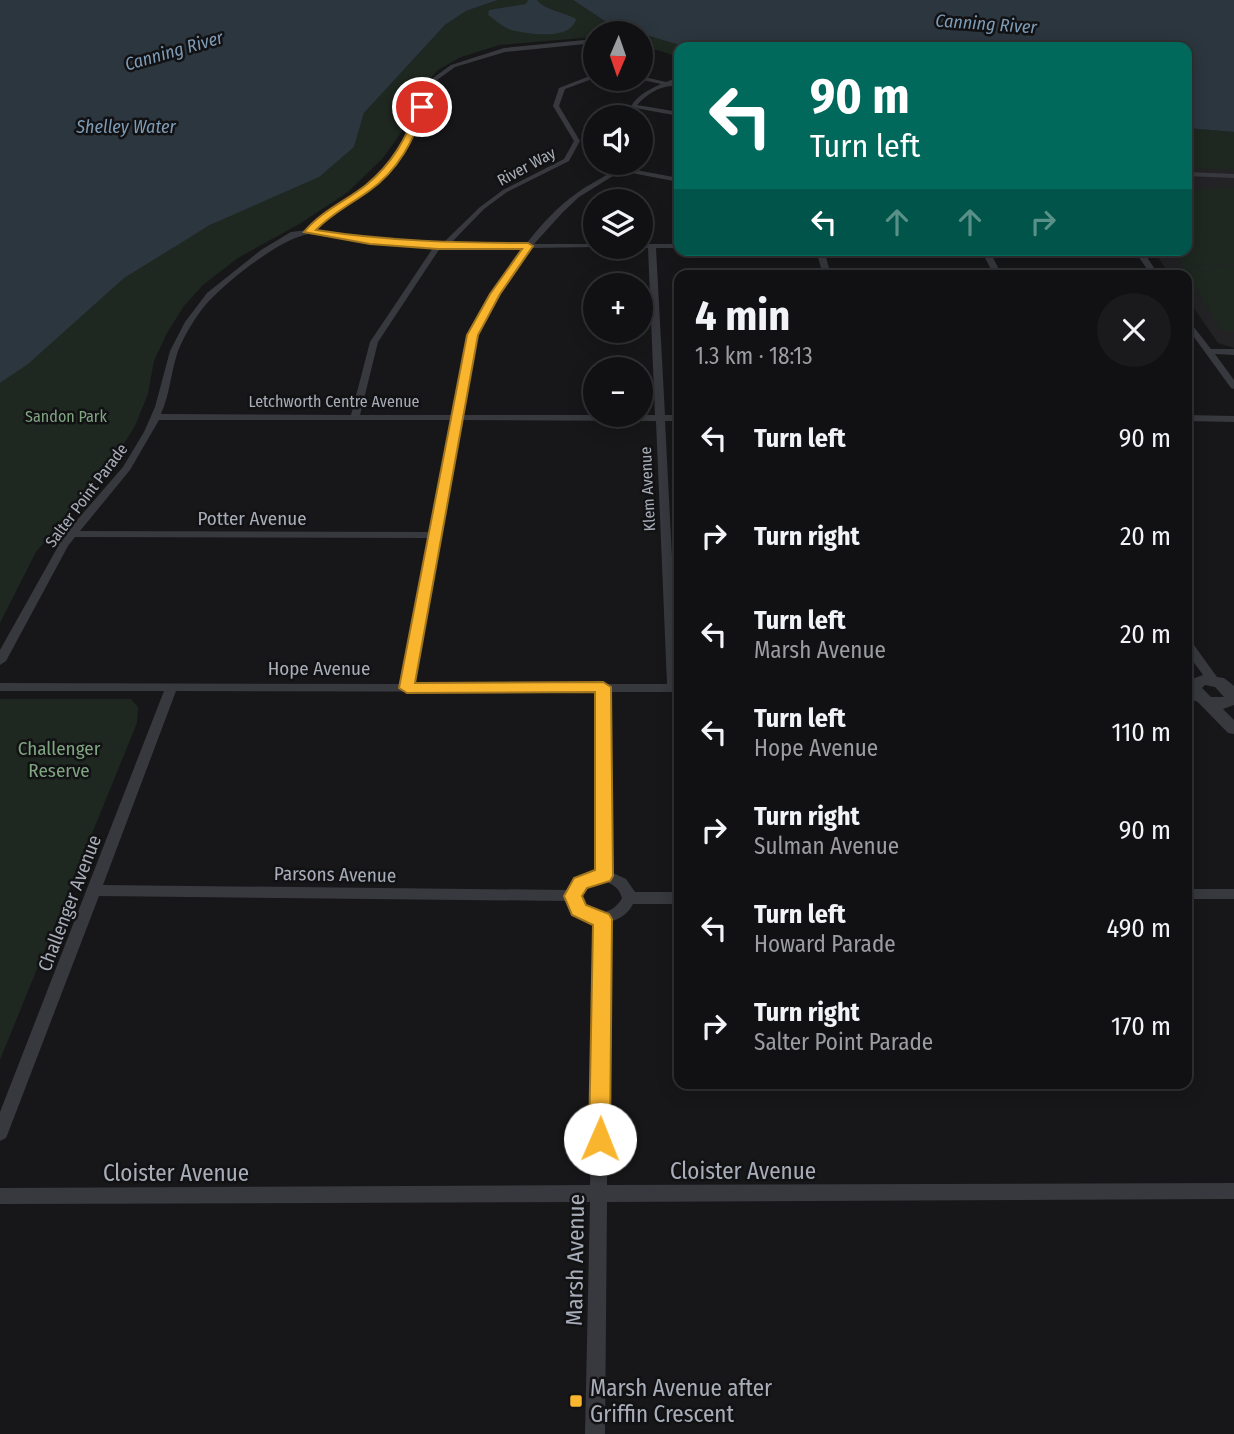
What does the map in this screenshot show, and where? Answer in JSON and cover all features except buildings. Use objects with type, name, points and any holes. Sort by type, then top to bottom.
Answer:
[{"type":"street","name":"Salter Point Parade","points":[[0,661],[71,534],[127,468],[156,416],[174,351],[189,322],[205,300],[233,274],[264,252],[295,234],[309,232],[318,222],[369,187],[407,146],[435,79],[453,66],[480,55],[518,47],[583,42]]},
{"type":"street","name":"River Way","points":[[355,417],[374,342],[441,246],[505,191],[567,160],[577,141],[556,106],[562,88],[583,80]]},
{"type":"street","points":[[653,80],[674,85]]},
{"type":"street","points":[[634,105],[639,98],[674,81]]},
{"type":"street","points":[[653,109],[674,113]]},
{"type":"street","points":[[1192,174],[1234,176]]},
{"type":"street","points":[[407,688],[472,335],[495,294],[528,246],[577,196],[610,175]]},
{"type":"street","points":[[652,175],[674,179]]},
{"type":"street","points":[[309,232],[370,241],[441,246],[583,246]]},
{"type":"street","points":[[653,246],[674,246]]},
{"type":"street","name":"Klem Avenue","points":[[653,259],[659,418],[674,656]]},
{"type":"street","points":[[1192,327],[1234,386]]},
{"type":"street","points":[[1210,351],[1234,352]]},
{"type":"street","name":"Letchworth Centre Avenue","points":[[156,416],[674,418]]},
{"type":"street","points":[[1192,418],[1234,419]]},
{"type":"street","name":"Potter Avenue","points":[[71,534],[434,535]]},
{"type":"street","points":[[1192,653],[1234,729]]},
{"type":"street","name":"Hope Avenue","points":[[0,687],[674,688]]},
{"type":"street","name":"Challenger Avenue","points":[[0,1133],[172,687]]},
{"type":"street","points":[[603,687],[604,876]]},
{"type":"street","points":[[604,876],[612,877],[624,885],[628,898],[623,910],[603,919],[593,918],[578,910],[573,896],[580,883],[604,876]]},
{"type":"street","name":"Parsons Avenue","points":[[95,890],[573,896]]},
{"type":"street","points":[[1192,894],[1234,894]]},
{"type":"street","points":[[628,898],[674,898]]},
{"type":"street","name":"Marsh Avenue","points":[[595,1434],[603,919]]},
{"type":"street","name":"Cloister Avenue","points":[[0,1196],[1234,1191]]},
{"type":"shaded area","points":[[1192,128],[1234,132],[1234,348],[1218,343],[1192,305],[1192,270],[1167,270],[1157,256],[1192,256]]},
{"type":"green space","name":"Sandon Park","points":[[498,0],[573,0],[604,21],[583,21],[583,38],[500,45],[461,57],[438,70],[424,86],[410,120],[383,158],[348,192],[301,223],[238,258],[203,285],[184,306],[167,333],[154,361],[148,394],[135,426],[111,465],[36,552],[0,623],[0,383],[126,276],[210,225],[354,147],[364,113],[445,25],[466,11]]},
{"type":"green space","points":[[653,37],[674,43],[674,55],[653,49]]},
{"type":"green space","points":[[1192,128],[1234,132],[1234,170],[1192,168]]},
{"type":"green space","points":[[1234,187],[1234,264],[1193,264],[1234,265],[1234,331],[1221,331],[1192,282],[1192,270],[1185,270],[1177,256],[1192,256],[1192,190]]},
{"type":"green space","name":"Challenger Reserve","points":[[0,699],[131,699],[138,707],[137,723],[0,1060]]},
{"type":"water","name":"Shelley Water","points":[[0,0],[498,0],[466,11],[445,25],[364,113],[354,147],[319,177],[210,225],[124,278],[28,364],[0,383]]},
{"type":"water","points":[[528,0],[537,0],[544,6],[576,19],[566,31],[538,34],[511,30],[488,15],[489,10],[526,4]]},
{"type":"water","name":"Canning River","points":[[573,0],[1234,0],[1234,132],[1192,128],[1192,42],[674,43],[653,37],[653,21],[604,21]]},
{"type":"place","name":"Marsh Avenue after Griffin Crescent","points":[[576,1401]]},
{"type":"route","points":[[422,107],[407,146],[393,164],[369,187],[318,222],[309,232],[370,241],[438,246],[528,246],[495,294],[472,335],[407,688],[603,687],[604,876],[595,876],[580,883],[573,896],[578,910],[593,918],[603,919],[600,1139]]}]
